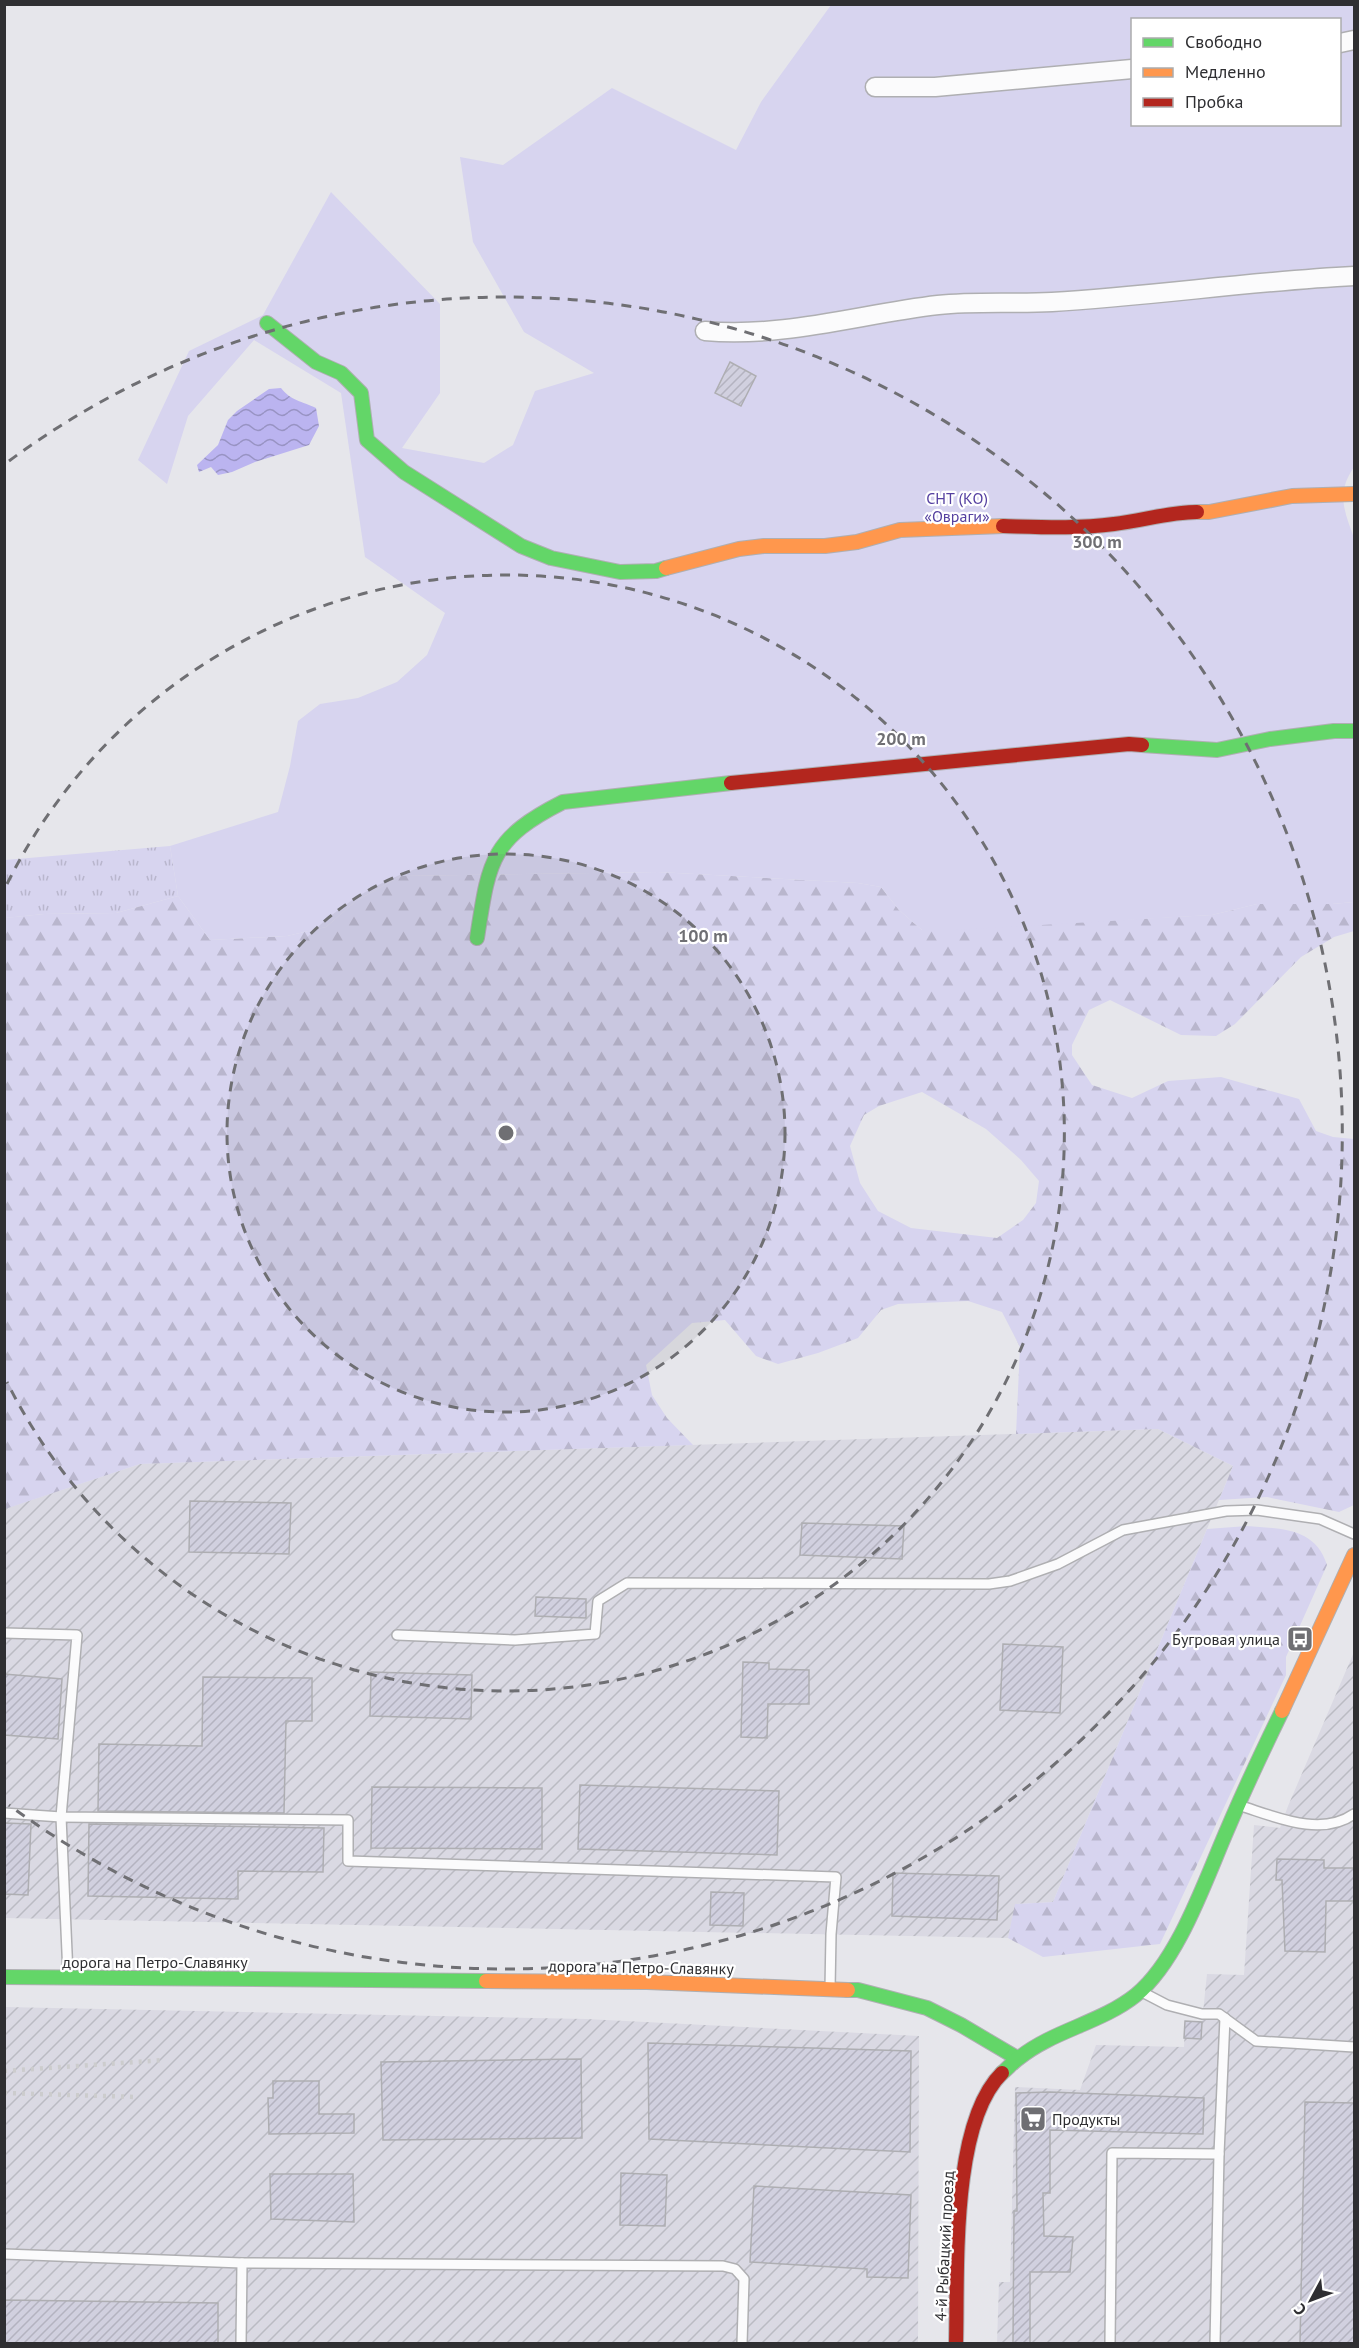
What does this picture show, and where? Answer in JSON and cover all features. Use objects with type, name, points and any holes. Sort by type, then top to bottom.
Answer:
[{"type":"street","points":[[875,87],[935,87],[1131,69]]},
{"type":"street","points":[[705,331],[734,333],[775,331],[939,305],[1051,302],[1291,279],[1354,276]]},
{"type":"street","points":[[267,322],[316,362],[341,373],[362,393],[367,440],[404,472],[521,546],[551,558],[620,572],[656,571],[739,549],[825,546],[857,542],[900,530],[987,526],[1080,528],[1118,525],[1181,512],[1209,513],[1292,496],[1354,494]]},
{"type":"street","points":[[477,938],[492,859],[509,834],[534,815],[563,802],[764,779],[1129,744],[1216,750],[1270,739],[1334,731],[1354,731]]},
{"type":"street","points":[[1017,2058],[1046,2041],[1095,2022],[1118,2008],[1140,1991],[1162,1965],[1193,1904],[1354,1555]]},
{"type":"street","name":"дорога на Петро-Славянку","points":[[4,1977],[647,1982],[858,1990],[927,2008],[1017,2058]]},
{"type":"street","name":"4-й Рыбацкий проезд","points":[[956,2343],[960,2193],[968,2136],[980,2104],[996,2078],[1017,2058]]},
{"type":"lane","points":[[397,1635],[515,1640],[595,1634],[598,1601],[627,1583],[989,1584],[1010,1581],[1058,1564],[1124,1530],[1226,1511],[1257,1510],[1320,1519],[1354,1534]]},
{"type":"lane","points":[[4,1633],[77,1635],[61,1816],[69,1978]]},
{"type":"lane","points":[[1238,1805],[1300,1824],[1323,1825],[1354,1814]]},
{"type":"lane","points":[[4,1813],[61,1816],[348,1820],[348,1861],[836,1877],[831,1934],[830,1989]]},
{"type":"lane","points":[[1140,1991],[1167,2005],[1202,2014],[1219,2014],[1256,2041],[1354,2047]]},
{"type":"lane","points":[[1215,2343],[1219,2154],[1225,2018]]},
{"type":"lane","points":[[1110,2343],[1112,2153],[1219,2154]]},
{"type":"lane","points":[[4,2254],[242,2263],[723,2266],[735,2269],[744,2279],[742,2343]]},
{"type":"lane","points":[[241,2343],[242,2263]]},
{"type":"shaded area","points":[[1158,1429],[1233,1466],[1053,1902],[1016,1904],[1008,1938],[5,1918],[4,1509],[140,1464]]},
{"type":"shaded area","points":[[1354,1652],[1354,2343],[997,2344],[999,2282],[1010,2282],[1015,2087],[1080,2090],[1096,2045],[1184,2047],[1185,2021],[1202,2022],[1207,1974],[1244,1975],[1254,1825],[1280,1828]]},
{"type":"shaded area","points":[[5,2007],[586,2019],[919,2036],[918,2343],[5,2344]]},
{"type":"green space","name":"СНТ (КО) «Овраги»","points":[[831,5],[1354,5],[1354,467],[1348,476],[1343,494],[1345,510],[1354,538],[1354,902],[1257,904],[1212,915],[922,930],[899,910],[881,887],[858,883],[658,872],[401,876],[356,901],[326,927],[287,936],[210,940],[178,896],[170,846],[278,812],[290,766],[298,721],[320,704],[358,698],[397,682],[427,655],[445,613],[365,557],[341,393],[254,340],[188,416],[167,484],[138,460],[189,351],[263,315],[331,192],[440,304],[440,393],[402,448],[484,463],[513,445],[535,391],[594,373],[524,332],[473,242],[460,157],[503,165],[612,88],[736,150],[761,102]]},
{"type":"green space","points":[[170,846],[178,896],[116,913],[44,914],[5,918],[5,860]]},
{"type":"green space","points":[[658,872],[858,883],[881,887],[899,910],[922,930],[1212,915],[1257,904],[1354,902],[1354,931],[1334,937],[1301,957],[1235,1024],[1216,1036],[1181,1035],[1110,1000],[1089,1010],[1072,1045],[1072,1055],[1092,1085],[1132,1098],[1168,1081],[1221,1077],[1299,1099],[1316,1131],[1333,1137],[1354,1139],[1354,1505],[1339,1512],[1267,1497],[1219,1500],[1233,1466],[1158,1429],[1016,1434],[1020,1347],[1002,1312],[968,1301],[898,1304],[881,1310],[858,1338],[818,1353],[778,1364],[756,1356],[725,1320],[692,1323],[646,1365],[652,1395],[667,1418],[693,1445],[140,1464],[5,1509],[4,918],[44,914],[116,913],[178,896],[210,940],[287,936],[326,927],[356,901],[401,876]],"holes":[[[922,1092],[986,1129],[1021,1160],[1039,1181],[1036,1203],[1023,1220],[997,1238],[911,1228],[878,1211],[860,1183],[850,1146],[864,1115],[879,1106]]]},
{"type":"green space","points":[[1247,1526],[1295,1532],[1314,1543],[1322,1553],[1327,1565],[1286,1657],[1286,1675],[1160,1944],[1043,1957],[1008,1938],[1015,1904],[1053,1902],[1207,1529]]},
{"type":"water","points":[[281,388],[293,398],[316,408],[319,426],[309,445],[255,462],[232,472],[218,475],[211,467],[199,472],[197,465],[218,445],[228,420],[269,389]]},
{"type":"building","points":[[730,362],[756,376],[741,406],[715,393]]},
{"type":"building","points":[[190,1501],[291,1503],[289,1554],[189,1552]]},
{"type":"building","points":[[802,1523],[904,1526],[902,1559],[800,1555]]},
{"type":"building","points":[[536,1597],[586,1599],[586,1618],[535,1616]]},
{"type":"building","points":[[1003,1644],[1063,1647],[1060,1713],[1000,1710]]},
{"type":"building","points":[[743,1662],[769,1663],[769,1669],[809,1670],[809,1704],[768,1704],[767,1738],[741,1737]]},
{"type":"building","points":[[371,1672],[472,1675],[471,1719],[370,1716]]},
{"type":"building","points":[[4,1674],[62,1679],[58,1739],[4,1735]]},
{"type":"building","points":[[203,1677],[312,1678],[312,1721],[286,1721],[284,1813],[98,1811],[99,1744],[202,1746]]},
{"type":"building","points":[[580,1785],[779,1791],[777,1855],[578,1849]]},
{"type":"building","points":[[372,1787],[542,1788],[542,1849],[371,1848]]},
{"type":"building","points":[[4,1823],[31,1824],[28,1895],[4,1894]]},
{"type":"building","points":[[89,1824],[324,1828],[323,1872],[238,1871],[238,1899],[88,1896]]},
{"type":"building","points":[[1277,1859],[1324,1860],[1324,1868],[1354,1868],[1354,1901],[1326,1901],[1325,1952],[1285,1951],[1282,1880],[1276,1880]]},
{"type":"building","points":[[893,1873],[999,1876],[997,1920],[892,1916]]},
{"type":"building","points":[[711,1892],[744,1893],[743,1926],[710,1925]]},
{"type":"building","points":[[1185,2021],[1202,2022],[1201,2039],[1184,2038]]},
{"type":"building","points":[[648,2043],[911,2051],[910,2152],[649,2139]]},
{"type":"building","points":[[581,2059],[582,2138],[383,2140],[381,2062]]},
{"type":"building","points":[[273,2081],[319,2081],[319,2114],[354,2114],[354,2133],[269,2134],[268,2098],[273,2098]]},
{"type":"building","points":[[1050,2092],[1204,2098],[1203,2134],[1050,2130],[1050,2193],[1043,2193],[1044,2236],[1073,2237],[1070,2272],[1030,2272],[1030,2343],[1013,2343],[1014,2211],[1017,2211],[1016,2093]]},
{"type":"building","points":[[1305,2102],[1354,2103],[1354,2343],[1300,2343]]},
{"type":"building","points":[[621,2173],[667,2175],[665,2226],[620,2225]]},
{"type":"building","points":[[270,2174],[353,2174],[354,2222],[271,2219]]},
{"type":"building","points":[[754,2186],[911,2195],[908,2278],[867,2277],[867,2269],[750,2262]]},
{"type":"building","points":[[4,2300],[218,2303],[218,2343],[4,2343]]},
{"type":"railway","points":[[4,2071],[165,2060]]},
{"type":"railway","points":[[4,2093],[137,2097]]},
{"type":"traffic: fast","points":[[267,323],[316,362],[341,373],[361,393],[367,440],[404,472],[521,546],[551,558],[620,572],[656,571],[666,568]]},
{"type":"traffic: fast","points":[[1142,745],[1217,750],[1270,739],[1334,731],[1354,731]]},
{"type":"traffic: fast","points":[[477,938],[485,889],[497,855],[520,828],[539,815],[563,802],[731,783]]},
{"type":"traffic: fast","points":[[1002,2073],[1033,2048],[1047,2040],[1122,2005],[1151,1980],[1165,1961],[1190,1917],[1241,1798],[1282,1711]]},
{"type":"traffic: fast","points":[[4,1977],[486,1981]]},
{"type":"traffic: fast","points":[[848,1990],[858,1990],[927,2008],[1017,2058]]},
{"type":"traffic: slow","points":[[1197,512],[1209,512],[1292,496],[1354,494]]},
{"type":"traffic: slow","points":[[666,568],[739,549],[764,546],[825,546],[857,542],[900,530],[1003,526]]},
{"type":"traffic: slow","points":[[1282,1711],[1354,1555]]},
{"type":"traffic: slow","points":[[486,1981],[647,1982],[848,1990]]},
{"type":"traffic: jam","points":[[1003,526],[1100,526],[1176,513],[1197,512]]},
{"type":"traffic: jam","points":[[731,783],[1129,744],[1142,745]]},
{"type":"traffic: jam","points":[[956,2344],[958,2241],[965,2163],[973,2127],[985,2096],[1002,2073]]},
{"type":"place","name":"Бугровая улица","points":[[1300,1639]]},
{"type":"place","name":"Продукты","points":[[1033,2119]]}]
